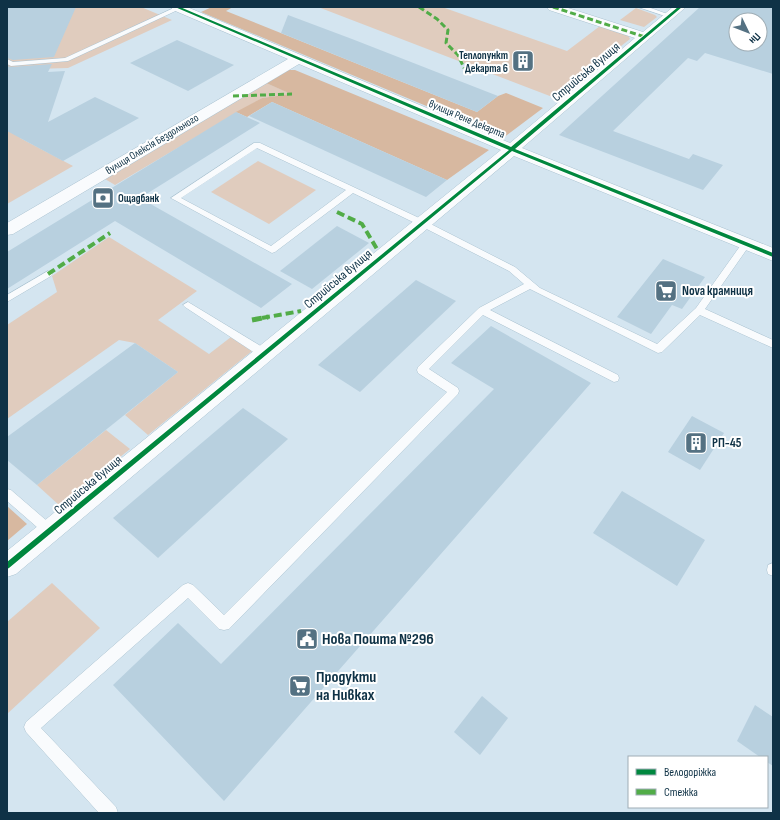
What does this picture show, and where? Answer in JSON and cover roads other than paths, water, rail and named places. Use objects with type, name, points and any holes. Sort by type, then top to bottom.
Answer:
[{"type":"street","name":"вулиця Рене Декарта","points":[[179,7],[512,149],[773,255]]},
{"type":"street","points":[[553,7],[645,37]]},
{"type":"street","name":"Стрийська вулиця","points":[[7,566],[422,224],[675,11]]},
{"type":"street","name":"вулиця Олексія Бездольного","points":[[7,230],[297,58]]},
{"type":"lane","points":[[7,61],[11,64],[66,60],[179,7]]},
{"type":"lane","points":[[641,7],[675,11]]},
{"type":"lane","points":[[352,190],[272,250],[175,198],[257,145],[352,190],[422,224],[512,269],[537,290],[658,349],[699,310],[746,244]]},
{"type":"lane","points":[[7,300],[48,274]]},
{"type":"lane","points":[[110,813],[31,727],[188,589],[224,624],[454,391],[422,370],[482,310],[531,285]]},
{"type":"lane","points":[[188,305],[265,354]]},
{"type":"lane","points":[[482,310],[614,378]]},
{"type":"lane","points":[[699,310],[773,344]]},
{"type":"lane","points":[[7,494],[50,531]]},
{"type":"place","name":"Теплопункт Декарта 6","points":[[523,61]]},
{"type":"place","name":"Ощадбанк","points":[[103,198]]},
{"type":"place","name":"Nova крамниця","points":[[666,291]]},
{"type":"place","name":"РП-45","points":[[696,443]]},
{"type":"place","name":"Нова Пошта №296","points":[[307,639]]},
{"type":"place","name":"Продукти на Нивках","points":[[300,686]]}]
